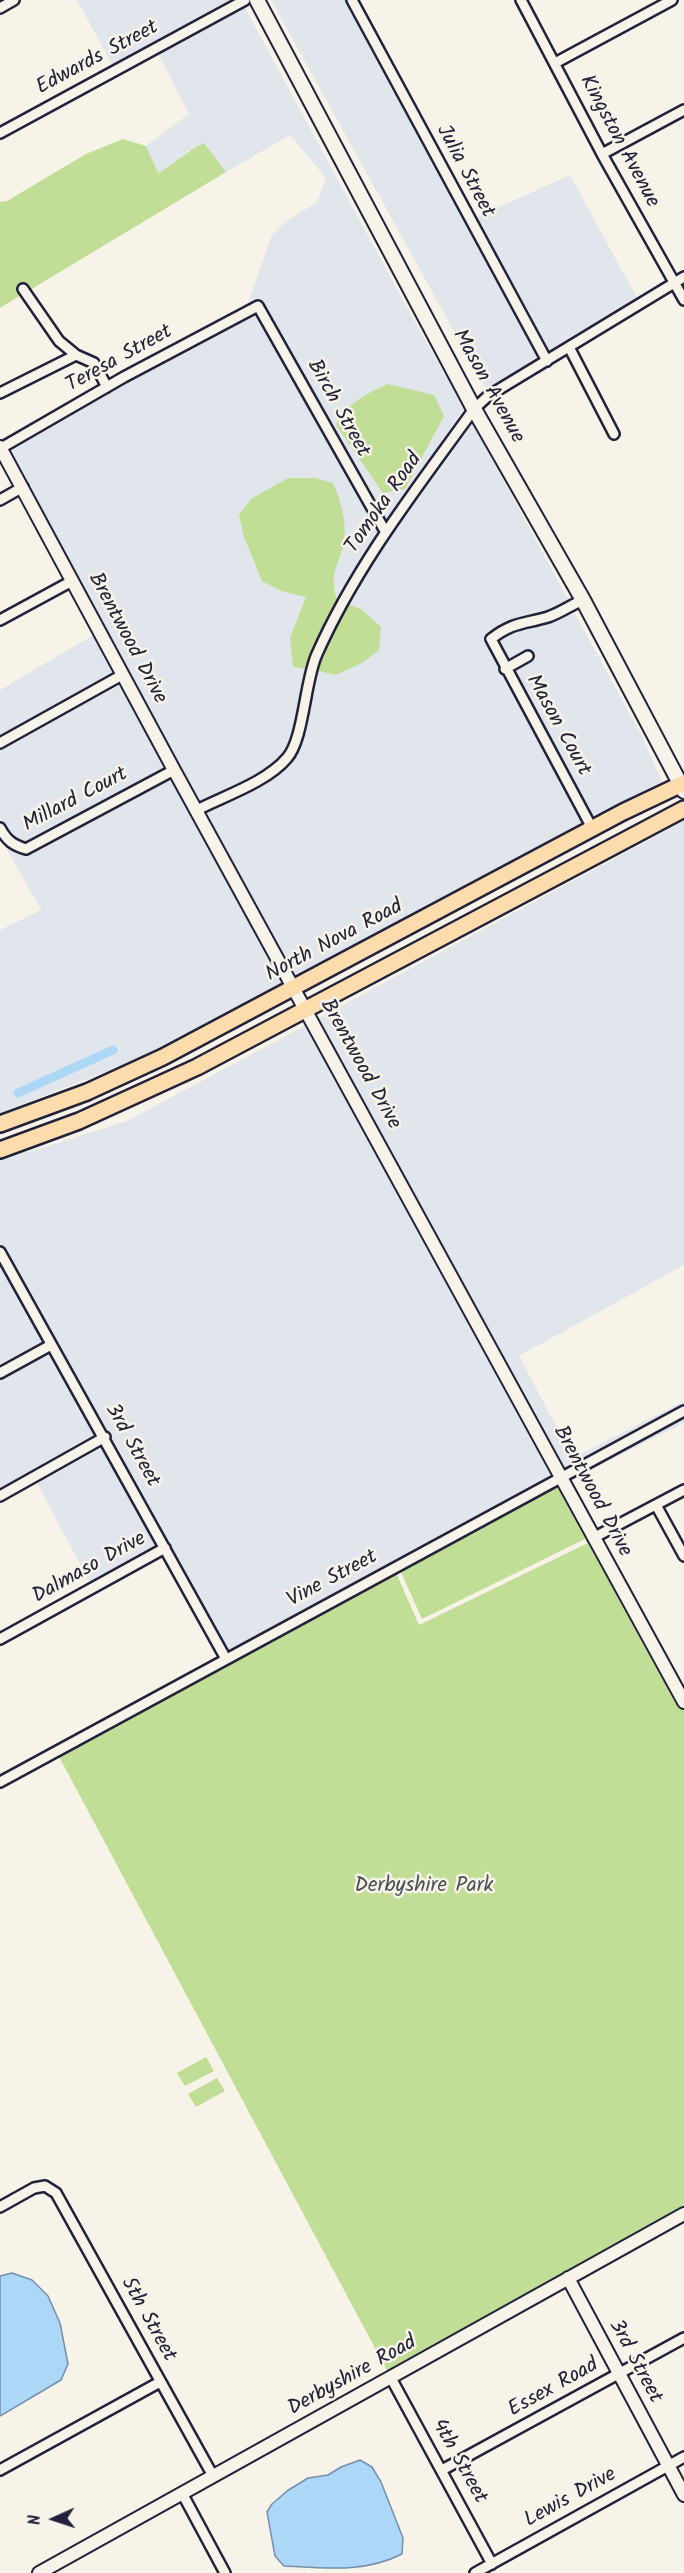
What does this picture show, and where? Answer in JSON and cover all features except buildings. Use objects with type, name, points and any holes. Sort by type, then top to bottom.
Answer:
[{"type":"main road","name":"Mason Avenue","points":[[257,0],[474,409],[583,600],[683,786]]},
{"type":"main road","name":"North Nova Road","points":[[0,1124],[58,1104],[124,1075],[294,988],[592,828],[683,786]]},
{"type":"main road","points":[[0,1150],[79,1121],[140,1095],[684,809]]},
{"type":"main road","points":[[427,944],[433,928],[454,902]]},
{"type":"street","points":[[0,8],[14,0]]},
{"type":"street","name":"Edwards Street","points":[[0,133],[245,0]]},
{"type":"street","name":"Julia Street","points":[[352,0],[547,361]]},
{"type":"street","name":"Kingston Avenue","points":[[521,0],[602,154],[684,300]]},
{"type":"street","points":[[555,63],[672,0]]},
{"type":"street","points":[[602,154],[684,110]]},
{"type":"street","name":"Tomoka Road","points":[[197,810],[270,773],[289,757],[299,730],[316,657],[352,584],[385,531],[474,409],[488,396],[684,277]]},
{"type":"street","points":[[23,289],[58,341],[76,355],[94,363],[107,387]]},
{"type":"street","name":"Teresa Street","points":[[0,447],[258,306]]},
{"type":"street","name":"Birch Street","points":[[258,306],[385,531]]},
{"type":"street","points":[[570,347],[614,434]]},
{"type":"street","points":[[0,393],[76,355]]},
{"type":"street","name":"Brentwood Drive","points":[[0,447],[122,675],[684,1702]]},
{"type":"street","points":[[0,500],[23,487]]},
{"type":"street","points":[[0,620],[72,581]]},
{"type":"street","name":"Mason Court","points":[[583,600],[548,616],[526,620],[504,629],[491,639],[592,828]]},
{"type":"street","points":[[505,669],[528,656]]},
{"type":"street","points":[[0,743],[122,675]]},
{"type":"street","name":"Millard Court","points":[[0,828],[14,846],[26,849],[174,770]]},
{"type":"street","name":"3rd Street","points":[[0,1252],[51,1346],[105,1437],[226,1659]]},
{"type":"street","points":[[0,1373],[51,1346]]},
{"type":"street","name":"Vine Street","points":[[0,1782],[684,1411]]},
{"type":"street","points":[[0,1496],[105,1437]]},
{"type":"street","points":[[593,1538],[684,1490]]},
{"type":"street","points":[[656,1505],[684,1556]]},
{"type":"street","name":"Dalmaso Drive","points":[[0,1639],[165,1548]]},
{"type":"street","name":"5th Street","points":[[0,2207],[34,2188],[45,2186],[56,2193],[213,2476]]},
{"type":"street","name":"Derbyshire Road","points":[[39,2573],[684,2214]]},
{"type":"street","name":"3rd Street","points":[[567,2278],[684,2495]]},
{"type":"street","name":"Essex Road","points":[[442,2470],[684,2338]]},
{"type":"street","name":"4th Street","points":[[391,2379],[492,2564]]},
{"type":"street","points":[[0,2470],[160,2382]]},
{"type":"street","name":"Lewis Drive","points":[[475,2573],[684,2457]]},
{"type":"street","points":[[182,2493],[225,2573]]},
{"type":"shaded area","points":[[77,0],[235,0],[113,66]]},
{"type":"shaded area","points":[[271,0],[346,0],[540,359],[487,391]]},
{"type":"shaded area","points":[[244,6],[466,412],[386,521],[261,299],[232,314],[248,303],[272,235],[287,221],[317,202],[326,178],[290,135],[226,172],[219,162],[189,150],[171,166],[158,173],[146,146],[189,114],[158,53]]},
{"type":"shaded area","points":[[570,175],[637,298],[549,354],[475,218]]},
{"type":"shaded area","points":[[256,312],[379,531],[338,600],[332,577],[344,541],[281,591],[306,597],[290,638],[293,667],[307,669],[293,729],[284,754],[267,769],[199,804],[8,450],[126,381]]},
{"type":"shaded area","points":[[471,421],[569,601],[546,612],[524,616],[501,625],[484,639],[583,822],[294,977],[204,812],[273,777],[293,760],[304,731],[318,671],[336,675],[361,609],[348,604],[356,586],[389,534]]},
{"type":"shaded area","points":[[573,610],[642,736],[662,782],[592,817],[512,670],[535,657],[529,649],[507,662],[497,641],[506,633]]},
{"type":"shaded area","points":[[95,634],[115,673],[0,737],[0,690]]},
{"type":"shaded area","points":[[120,682],[167,768],[26,844],[17,842],[10,836],[0,817],[0,748]]},
{"type":"shaded area","points":[[172,777],[285,982],[136,1060],[0,1113],[0,930],[41,910],[4,844],[12,850],[29,853]]},
{"type":"shaded area","points":[[684,821],[684,1265],[519,1356],[573,1458],[684,1401],[684,1405],[563,1471],[317,1019]]},
{"type":"shaded area","points":[[308,1024],[553,1476],[228,1652],[112,1438],[0,1242],[0,1161],[127,1121]]},
{"type":"shaded area","points":[[0,1263],[44,1344],[0,1367]]},
{"type":"shaded area","points":[[49,1352],[98,1435],[0,1490],[0,1378]]},
{"type":"shaded area","points":[[684,1416],[684,1423],[568,1481],[567,1479]]},
{"type":"shaded area","points":[[102,1444],[158,1546],[90,1583],[36,1481]]},
{"type":"green space","points":[[123,139],[146,146],[158,173],[204,143],[226,172],[30,290],[25,282],[16,287],[21,295],[0,308],[0,202],[7,201],[86,154]]},
{"type":"green space","points":[[388,384],[434,395],[444,416],[405,489],[383,493],[336,425],[351,405]]},
{"type":"green space","points":[[288,478],[315,478],[333,483],[344,519],[344,542],[334,577],[338,600],[311,655],[307,669],[293,667],[290,638],[306,597],[281,591],[262,581],[244,537],[239,515],[251,499]]},
{"type":"green space","points":[[348,604],[361,609],[381,627],[379,650],[362,663],[336,675],[318,671],[321,658]]},
{"type":"green space","points":[[558,1485],[587,1538],[422,1619],[400,1570]]},
{"type":"green space","name":"Derbyshire Park","points":[[594,1540],[684,1702],[684,2214],[391,2378],[56,1751],[394,1568],[419,1625]]},
{"type":"green space","points":[[206,2057],[214,2071],[185,2086],[177,2073]]},
{"type":"green space","points":[[217,2078],[225,2091],[196,2107],[188,2094]]},
{"type":"water","points":[[12,2273],[32,2280],[48,2296],[60,2323],[68,2364],[61,2380],[0,2416],[0,2276]]},
{"type":"water","points":[[360,2460],[372,2467],[381,2482],[403,2538],[402,2554],[359,2567],[284,2566],[275,2556],[267,2512],[272,2504],[308,2478],[328,2475]]},
{"type":"waterway","points":[[18,1093],[113,1050]]}]
